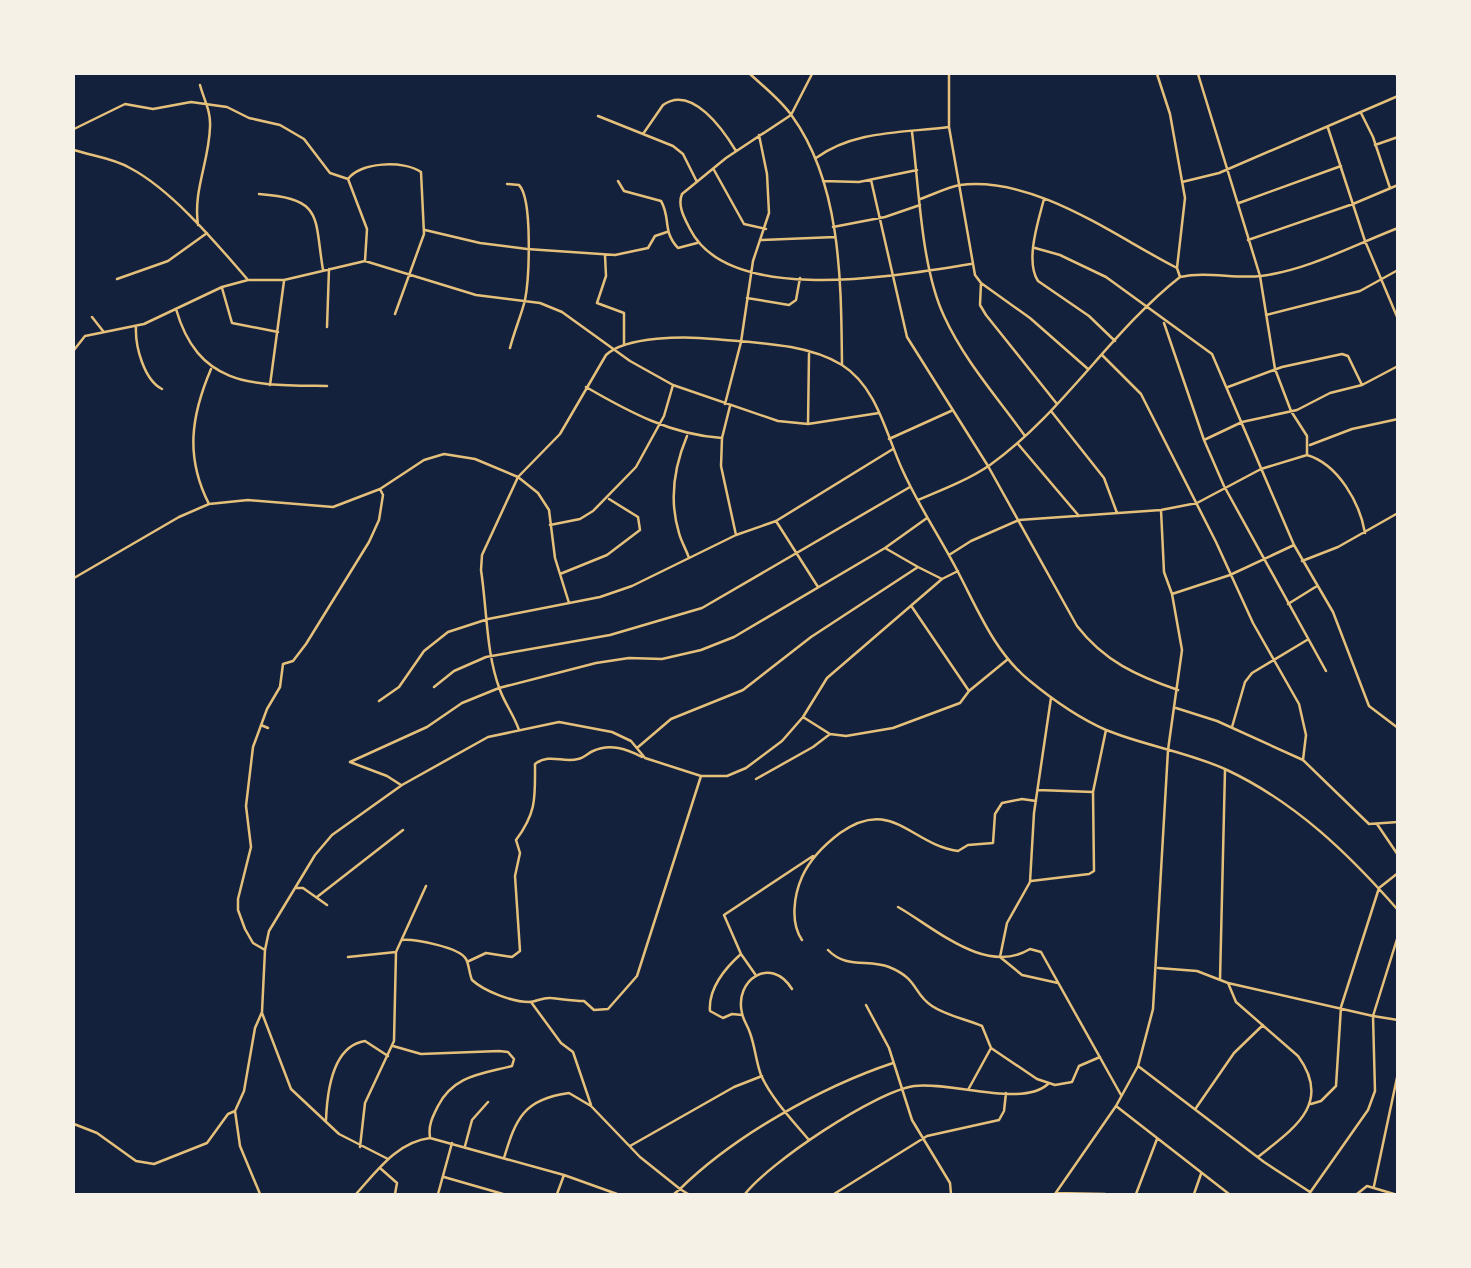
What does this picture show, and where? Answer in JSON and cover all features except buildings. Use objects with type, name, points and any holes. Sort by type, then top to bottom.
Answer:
[{"type":"street","points":[[750,74],[791,115],[816,158],[824,181],[835,237],[842,365]]},
{"type":"street","points":[[812,74],[791,115],[736,151],[682,194],[680,202],[697,243],[723,264],[750,274],[800,278],[930,271],[971,264]]},
{"type":"street","points":[[949,74],[949,127],[971,264],[981,283],[1030,318],[1088,369]]},
{"type":"street","points":[[1157,74],[1170,114],[1182,182],[1185,213],[1177,268],[1180,277]]},
{"type":"street","points":[[1198,74],[1260,276],[1275,369],[1291,411],[1310,445],[1307,455]]},
{"type":"street","points":[[198,225],[196,200],[209,136],[208,104],[200,85]]},
{"type":"street","points":[[1182,182],[1227,170],[1398,96]]},
{"type":"street","points":[[643,134],[668,101],[686,101],[710,117],[736,151]]},
{"type":"street","points":[[74,129],[125,104],[153,109],[186,102],[232,108],[249,118],[280,125],[309,142],[330,173],[348,179]]},
{"type":"street","points":[[1360,112],[1390,188]]},
{"type":"street","points":[[598,116],[680,151],[697,182]]},
{"type":"street","points":[[816,158],[842,142],[859,137],[949,127]]},
{"type":"street","points":[[1327,128],[1365,241],[1397,319]]},
{"type":"street","points":[[912,132],[920,205],[935,293],[952,332],[1025,436]]},
{"type":"street","points":[[736,535],[723,484],[722,438],[741,342],[750,274],[766,229],[770,201],[759,135]]},
{"type":"street","points":[[1375,145],[1398,137]]},
{"type":"street","points":[[74,150],[132,168],[207,233],[248,280]]},
{"type":"street","points":[[348,179],[360,169],[396,165],[421,172],[425,229],[395,314]]},
{"type":"street","points":[[1237,203],[1341,166]]},
{"type":"street","points":[[713,169],[744,224],[766,229]]},
{"type":"street","points":[[824,181],[841,183],[871,180],[917,170]]},
{"type":"street","points":[[348,179],[367,229],[365,261]]},
{"type":"street","points":[[871,180],[907,337],[988,466],[1077,626],[1093,647],[1140,677],[1178,690]]},
{"type":"street","points":[[618,181],[620,187],[630,194],[650,195],[661,201],[666,212],[667,232],[678,248],[697,243]]},
{"type":"street","points":[[507,184],[519,186],[525,194],[527,249],[525,299],[510,348]]},
{"type":"street","points":[[920,198],[958,185],[1008,190],[1044,199],[1092,219],[1177,268]]},
{"type":"street","points":[[1248,240],[1353,204],[1398,185]]},
{"type":"street","points":[[259,194],[292,197],[309,210],[320,230],[323,270]]},
{"type":"street","points":[[1044,199],[1032,268],[1038,281],[1089,316],[1115,341]]},
{"type":"street","points":[[833,228],[880,219],[920,205]]},
{"type":"street","points":[[917,500],[988,466],[1017,444],[1147,307],[1180,277],[1193,274],[1260,276],[1289,270],[1398,228]]},
{"type":"street","points":[[425,229],[480,243],[605,254],[625,254],[648,248],[655,236],[667,232]]},
{"type":"street","points":[[117,279],[168,261],[207,233]]},
{"type":"street","points":[[761,240],[835,237]]},
{"type":"street","points":[[1035,248],[1083,265],[1116,284],[1212,354],[1294,545],[1344,636],[1369,706],[1398,727]]},
{"type":"street","points":[[605,254],[606,276],[597,303],[624,313],[624,344]]},
{"type":"street","points":[[74,350],[85,336],[136,327],[222,287],[248,280],[284,280],[365,261],[476,295],[525,299],[562,312],[630,361],[673,385],[778,421],[808,424],[879,413]]},
{"type":"street","points":[[327,327],[329,269]]},
{"type":"street","points":[[1265,315],[1349,295],[1398,270]]},
{"type":"street","points":[[747,298],[789,305],[796,300],[800,278]]},
{"type":"street","points":[[270,385],[284,280]]},
{"type":"street","points":[[981,283],[980,306],[1057,404]]},
{"type":"street","points":[[222,287],[232,323],[278,332]]},
{"type":"street","points":[[176,309],[183,334],[211,369],[252,383],[327,386]]},
{"type":"street","points":[[92,317],[103,331]]},
{"type":"street","points":[[1163,320],[1204,440],[1224,486],[1326,671]]},
{"type":"street","points":[[136,327],[136,341],[142,359],[153,382],[162,389]]},
{"type":"street","points":[[519,730],[513,711],[499,688],[492,655],[481,570],[482,555],[518,477],[560,434],[586,387],[614,347],[667,339],[741,342],[810,352],[842,365],[869,393],[910,487],[958,571],[976,610],[1008,659],[1051,698],[1106,730],[1225,769],[1290,805],[1379,888],[1398,910]]},
{"type":"street","points":[[808,424],[810,352]]},
{"type":"street","points":[[1227,388],[1275,369],[1346,354],[1362,385]]},
{"type":"street","points":[[1102,355],[1141,394],[1302,714],[1306,734],[1303,760]]},
{"type":"street","points":[[1204,440],[1242,422],[1291,411],[1330,393],[1362,385],[1398,366]]},
{"type":"street","points":[[209,504],[200,486],[192,449],[196,435],[194,414],[211,369]]},
{"type":"street","points":[[550,525],[580,519],[608,498],[644,456],[660,424],[673,385]]},
{"type":"street","points":[[586,387],[625,409],[687,436],[722,438]]},
{"type":"street","points":[[889,439],[951,411]]},
{"type":"street","points":[[1051,411],[1104,478],[1117,513]]},
{"type":"street","points":[[1310,445],[1352,429],[1398,419]]},
{"type":"street","points":[[687,436],[677,464],[673,490],[678,533],[689,558]]},
{"type":"street","points":[[1017,444],[1079,516]]},
{"type":"street","points":[[379,701],[399,687],[424,651],[448,632],[488,619],[570,604],[632,586],[736,535],[776,521],[893,449]]},
{"type":"street","points":[[74,578],[178,517],[209,504],[248,500],[333,507],[380,489],[424,460],[444,454],[475,459],[518,477],[545,501],[560,574],[570,604]]},
{"type":"street","points":[[948,555],[971,541],[1019,520],[1161,510],[1197,503],[1224,486],[1261,469],[1307,455],[1322,462],[1351,494],[1365,533]]},
{"type":"street","points":[[434,687],[463,666],[492,655],[610,635],[702,608],[910,487]]},
{"type":"street","points":[[265,950],[248,936],[238,910],[240,885],[251,847],[246,806],[253,747],[281,687],[283,664],[293,662],[306,644],[376,530],[383,495],[380,489]]},
{"type":"street","points":[[560,574],[607,555],[640,530],[638,517],[608,498]]},
{"type":"street","points":[[1055,1194],[1116,1106],[1138,1066],[1150,1025],[1158,968],[1168,750],[1176,708],[1181,641],[1172,594],[1164,572],[1161,510]]},
{"type":"street","points":[[1302,561],[1365,533],[1398,513]]},
{"type":"street","points":[[402,785],[387,776],[350,762],[428,727],[462,703],[499,688],[596,663],[629,657],[662,659],[701,650],[744,631],[884,548],[927,518]]},
{"type":"street","points":[[776,521],[795,556],[818,587]]},
{"type":"street","points":[[1172,594],[1230,575],[1294,545]]},
{"type":"street","points":[[884,548],[942,579]]},
{"type":"street","points":[[636,749],[671,719],[743,690],[811,637],[918,567]]},
{"type":"street","points":[[701,776],[648,945],[630,986],[608,1009],[602,1012],[584,1001],[565,1002],[551,998],[531,1002],[479,987],[467,970],[468,961],[477,954],[512,957],[520,951],[515,876],[520,853],[516,840],[532,816],[537,790],[535,764],[550,757],[580,759],[597,749],[611,747],[623,748],[701,776],[727,776],[747,768],[782,741],[803,717],[827,678],[942,579],[958,571]]},
{"type":"street","points":[[1288,604],[1317,586]]},
{"type":"street","points":[[912,607],[969,691]]},
{"type":"street","points":[[1232,727],[1245,682],[1274,659],[1307,640]]},
{"type":"street","points":[[803,717],[830,734],[846,736],[893,728],[960,703],[969,691],[1008,659]]},
{"type":"street","points":[[1000,957],[1007,923],[1030,882],[1036,801],[1051,698]]},
{"type":"street","points":[[1176,708],[1232,727],[1303,760],[1369,824],[1398,822]]},
{"type":"street","points":[[260,1195],[240,1146],[235,1111],[244,1091],[255,1028],[261,1012],[265,950],[269,931],[315,855],[332,835],[402,785],[488,737],[559,722],[585,725],[631,741],[645,758]]},
{"type":"street","points":[[261,725],[268,728]]},
{"type":"street","points":[[1030,882],[1089,874],[1094,871],[1093,792],[1106,730]]},
{"type":"street","points":[[756,779],[813,747],[830,734]]},
{"type":"street","points":[[1220,980],[1225,769]]},
{"type":"street","points":[[1038,790],[1093,792]]},
{"type":"street","points":[[755,974],[741,954],[724,915],[815,855],[856,822],[870,818],[891,821],[955,851],[968,845],[990,845],[995,840],[995,814],[1000,805],[1022,799],[1036,801]]},
{"type":"street","points":[[1377,824],[1398,855]]},
{"type":"street","points":[[317,897],[403,830]]},
{"type":"street","points":[[802,940],[796,929],[796,899],[800,882],[815,855]]},
{"type":"street","points":[[1311,1104],[1321,1101],[1336,1086],[1341,1007],[1379,888],[1398,873]]},
{"type":"street","points":[[360,1147],[365,1103],[393,1046],[396,952],[426,886]]},
{"type":"street","points":[[295,888],[303,888],[327,905]]},
{"type":"street","points":[[898,906],[980,955],[1000,957],[1037,949],[1122,1095]]},
{"type":"street","points":[[1138,1066],[1309,1193],[1373,1099],[1373,1016],[1398,936]]},
{"type":"street","points":[[402,940],[417,940],[458,952],[468,961]]},
{"type":"street","points":[[828,950],[841,959],[858,965],[886,966],[912,979],[925,1001],[933,1007],[982,1026],[991,1048],[1048,1084]]},
{"type":"street","points":[[348,957],[396,952]]},
{"type":"street","points":[[741,954],[720,978],[709,1009],[723,1018],[732,1014],[742,1015]]},
{"type":"street","points":[[1000,957],[1022,975],[1058,983]]},
{"type":"street","points":[[1158,968],[1197,971],[1228,983],[1398,1020]]},
{"type":"street","points":[[792,989],[776,975],[761,972],[755,974],[742,997],[742,1015],[751,1034],[762,1076],[809,1140]]},
{"type":"street","points":[[1228,983],[1236,1002],[1288,1046],[1305,1065],[1311,1087],[1311,1104],[1294,1127],[1258,1157]]},
{"type":"street","points":[[531,1002],[561,1043],[573,1052],[592,1106]]},
{"type":"street","points":[[866,1006],[882,1033],[901,1091],[923,1138],[950,1183],[951,1195]]},
{"type":"street","points":[[261,1012],[291,1088],[339,1134],[388,1159]]},
{"type":"street","points":[[1196,1108],[1229,1059],[1263,1025]]},
{"type":"street","points":[[326,1120],[328,1083],[345,1055],[358,1043],[365,1041],[388,1056]]},
{"type":"street","points":[[393,1046],[421,1054],[499,1051],[508,1052],[514,1059],[512,1066],[475,1073],[450,1089],[433,1115],[430,1138]]},
{"type":"street","points":[[968,1090],[991,1048]]},
{"type":"street","points":[[745,1195],[765,1172],[809,1140],[848,1116],[901,1091],[919,1086],[1029,1096],[1048,1084],[1072,1082],[1079,1066],[1100,1057]]},
{"type":"street","points":[[674,1195],[732,1148],[787,1112],[893,1063]]},
{"type":"street","points":[[1374,1186],[1398,1073]]},
{"type":"street","points":[[630,1146],[723,1093],[762,1076]]},
{"type":"street","points":[[504,1158],[512,1133],[529,1106],[569,1093],[592,1106],[630,1146],[688,1195]]},
{"type":"street","points":[[834,1195],[923,1138],[999,1119],[1004,1111],[1006,1093]]},
{"type":"street","points":[[465,1146],[472,1120],[488,1102]]},
{"type":"street","points":[[1116,1106],[1229,1195]]},
{"type":"street","points":[[74,1124],[97,1133],[136,1161],[153,1164],[208,1143],[228,1114],[235,1111]]},
{"type":"street","points":[[356,1195],[388,1159],[412,1142],[430,1138],[564,1175],[617,1195]]},
{"type":"street","points":[[1136,1195],[1157,1139]]},
{"type":"street","points":[[438,1195],[452,1143]]},
{"type":"street","points":[[380,1168],[397,1182],[396,1195]]},
{"type":"street","points":[[1194,1195],[1202,1174]]},
{"type":"street","points":[[557,1195],[564,1175]]},
{"type":"street","points":[[443,1177],[503,1195]]},
{"type":"street","points":[[1357,1195],[1362,1188],[1374,1186],[1394,1195]]},
{"type":"street","points":[[1055,1194],[1105,1195]]}]
